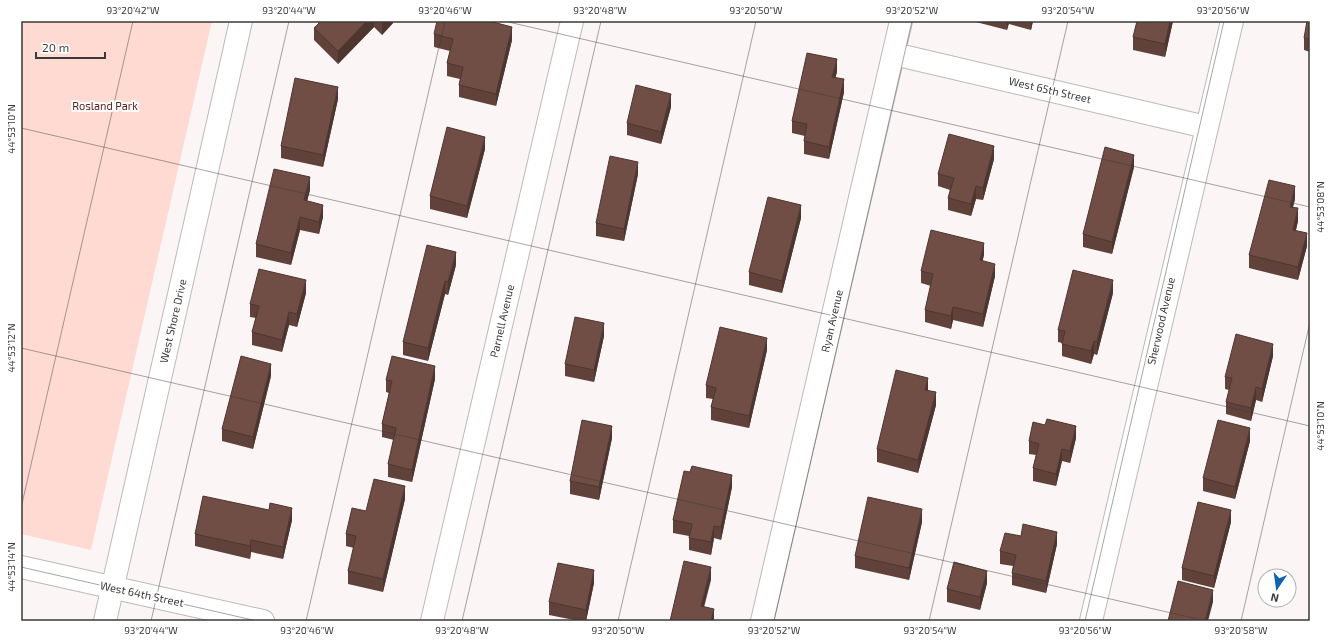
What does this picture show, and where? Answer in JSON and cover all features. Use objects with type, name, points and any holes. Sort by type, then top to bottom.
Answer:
[{"type":"street","name":"West Shore Drive","points":[[105,621],[241,21]]},
{"type":"street","name":"Parnell Avenue","points":[[432,621],[572,21]]},
{"type":"street","name":"Ryan Avenue","points":[[762,621],[901,21]]},
{"type":"street","name":"Sherwood Avenue","points":[[1091,621],[1232,21]]},
{"type":"street","name":"West 65th Street","points":[[894,54],[1206,127]]},
{"type":"street","name":"West 64th Street","points":[[21,567],[263,621]]},
{"type":"green space","name":"Rosland Park","points":[[21,21],[212,21],[91,550],[21,534]]},
{"type":"building","points":[[321,21],[367,21],[338,51],[314,28]]},
{"type":"building","points":[[437,21],[489,21],[512,27],[496,94],[459,85],[463,67],[447,63],[453,39],[434,34]]},
{"type":"building","points":[[1137,21],[1170,21],[1165,44],[1133,37]]},
{"type":"building","points":[[1307,21],[1310,21],[1310,39],[1304,38]]},
{"type":"building","points":[[807,53],[837,59],[832,77],[844,79],[829,147],[804,141],[807,124],[792,121]]},
{"type":"building","points":[[295,78],[338,87],[323,155],[281,146]]},
{"type":"building","points":[[636,85],[671,94],[661,132],[627,123]]},
{"type":"building","points":[[447,127],[485,137],[467,206],[430,196]]},
{"type":"building","points":[[949,134],[994,146],[983,188],[976,186],[971,204],[948,198],[954,178],[938,174]]},
{"type":"building","points":[[1105,147],[1134,155],[1112,242],[1083,234]]},
{"type":"building","points":[[610,156],[638,162],[624,229],[596,223]]},
{"type":"building","points":[[274,169],[310,177],[304,200],[323,205],[319,222],[300,217],[291,253],[256,244]]},
{"type":"building","points":[[1269,180],[1295,186],[1290,207],[1298,208],[1293,230],[1307,233],[1298,267],[1249,255]]},
{"type":"building","points":[[768,197],[801,205],[782,281],[749,272]]},
{"type":"building","points":[[931,230],[984,243],[980,260],[995,264],[983,314],[953,307],[951,316],[925,310],[933,274],[921,271]]},
{"type":"building","points":[[427,245],[456,252],[448,282],[445,281],[428,348],[403,342]]},
{"type":"building","points":[[259,269],[306,280],[297,314],[289,312],[282,340],[252,332],[259,306],[250,304]]},
{"type":"building","points":[[1073,270],[1113,280],[1097,342],[1094,341],[1091,351],[1062,344],[1065,331],[1058,330]]},
{"type":"building","points":[[575,317],[604,323],[594,370],[565,364]]},
{"type":"building","points":[[720,327],[767,338],[749,416],[711,407],[716,388],[706,385]]},
{"type":"building","points":[[1236,334],[1273,344],[1262,389],[1256,387],[1251,408],[1226,402],[1232,378],[1225,377]]},
{"type":"building","points":[[241,356],[271,364],[253,437],[222,429]]},
{"type":"building","points":[[392,356],[435,366],[412,470],[388,464],[396,428],[382,424],[392,381],[386,380]]},
{"type":"building","points":[[896,370],[928,378],[925,390],[936,392],[918,460],[877,449]]},
{"type":"building","points":[[1047,419],[1076,426],[1070,451],[1062,449],[1056,474],[1033,468],[1039,444],[1029,441],[1033,422],[1045,425]]},
{"type":"building","points":[[582,420],[612,426],[599,487],[570,481]]},
{"type":"building","points":[[1218,420],[1250,428],[1235,487],[1203,478]]},
{"type":"building","points":[[692,466],[732,475],[721,527],[714,526],[711,542],[689,538],[692,524],[673,520],[684,471],[690,472]]},
{"type":"building","points":[[374,479],[405,486],[383,579],[348,571],[356,536],[346,534],[352,508],[366,511]]},
{"type":"building","points":[[203,496],[269,510],[270,503],[292,508],[283,547],[251,540],[250,546],[195,534]]},
{"type":"building","points":[[868,497],[922,509],[909,568],[855,556]]},
{"type":"building","points":[[1198,502],[1231,510],[1214,576],[1182,568]]},
{"type":"building","points":[[1023,524],[1057,532],[1046,581],[1012,573],[1016,555],[1000,551],[1005,533],[1021,536]]},
{"type":"building","points":[[684,561],[711,567],[701,606],[714,609],[711,621],[670,621]]},
{"type":"building","points":[[954,562],[987,571],[980,597],[947,589]]},
{"type":"building","points":[[558,563],[594,570],[586,610],[549,602]]},
{"type":"building","points":[[1178,581],[1213,590],[1205,621],[1168,621]]}]
